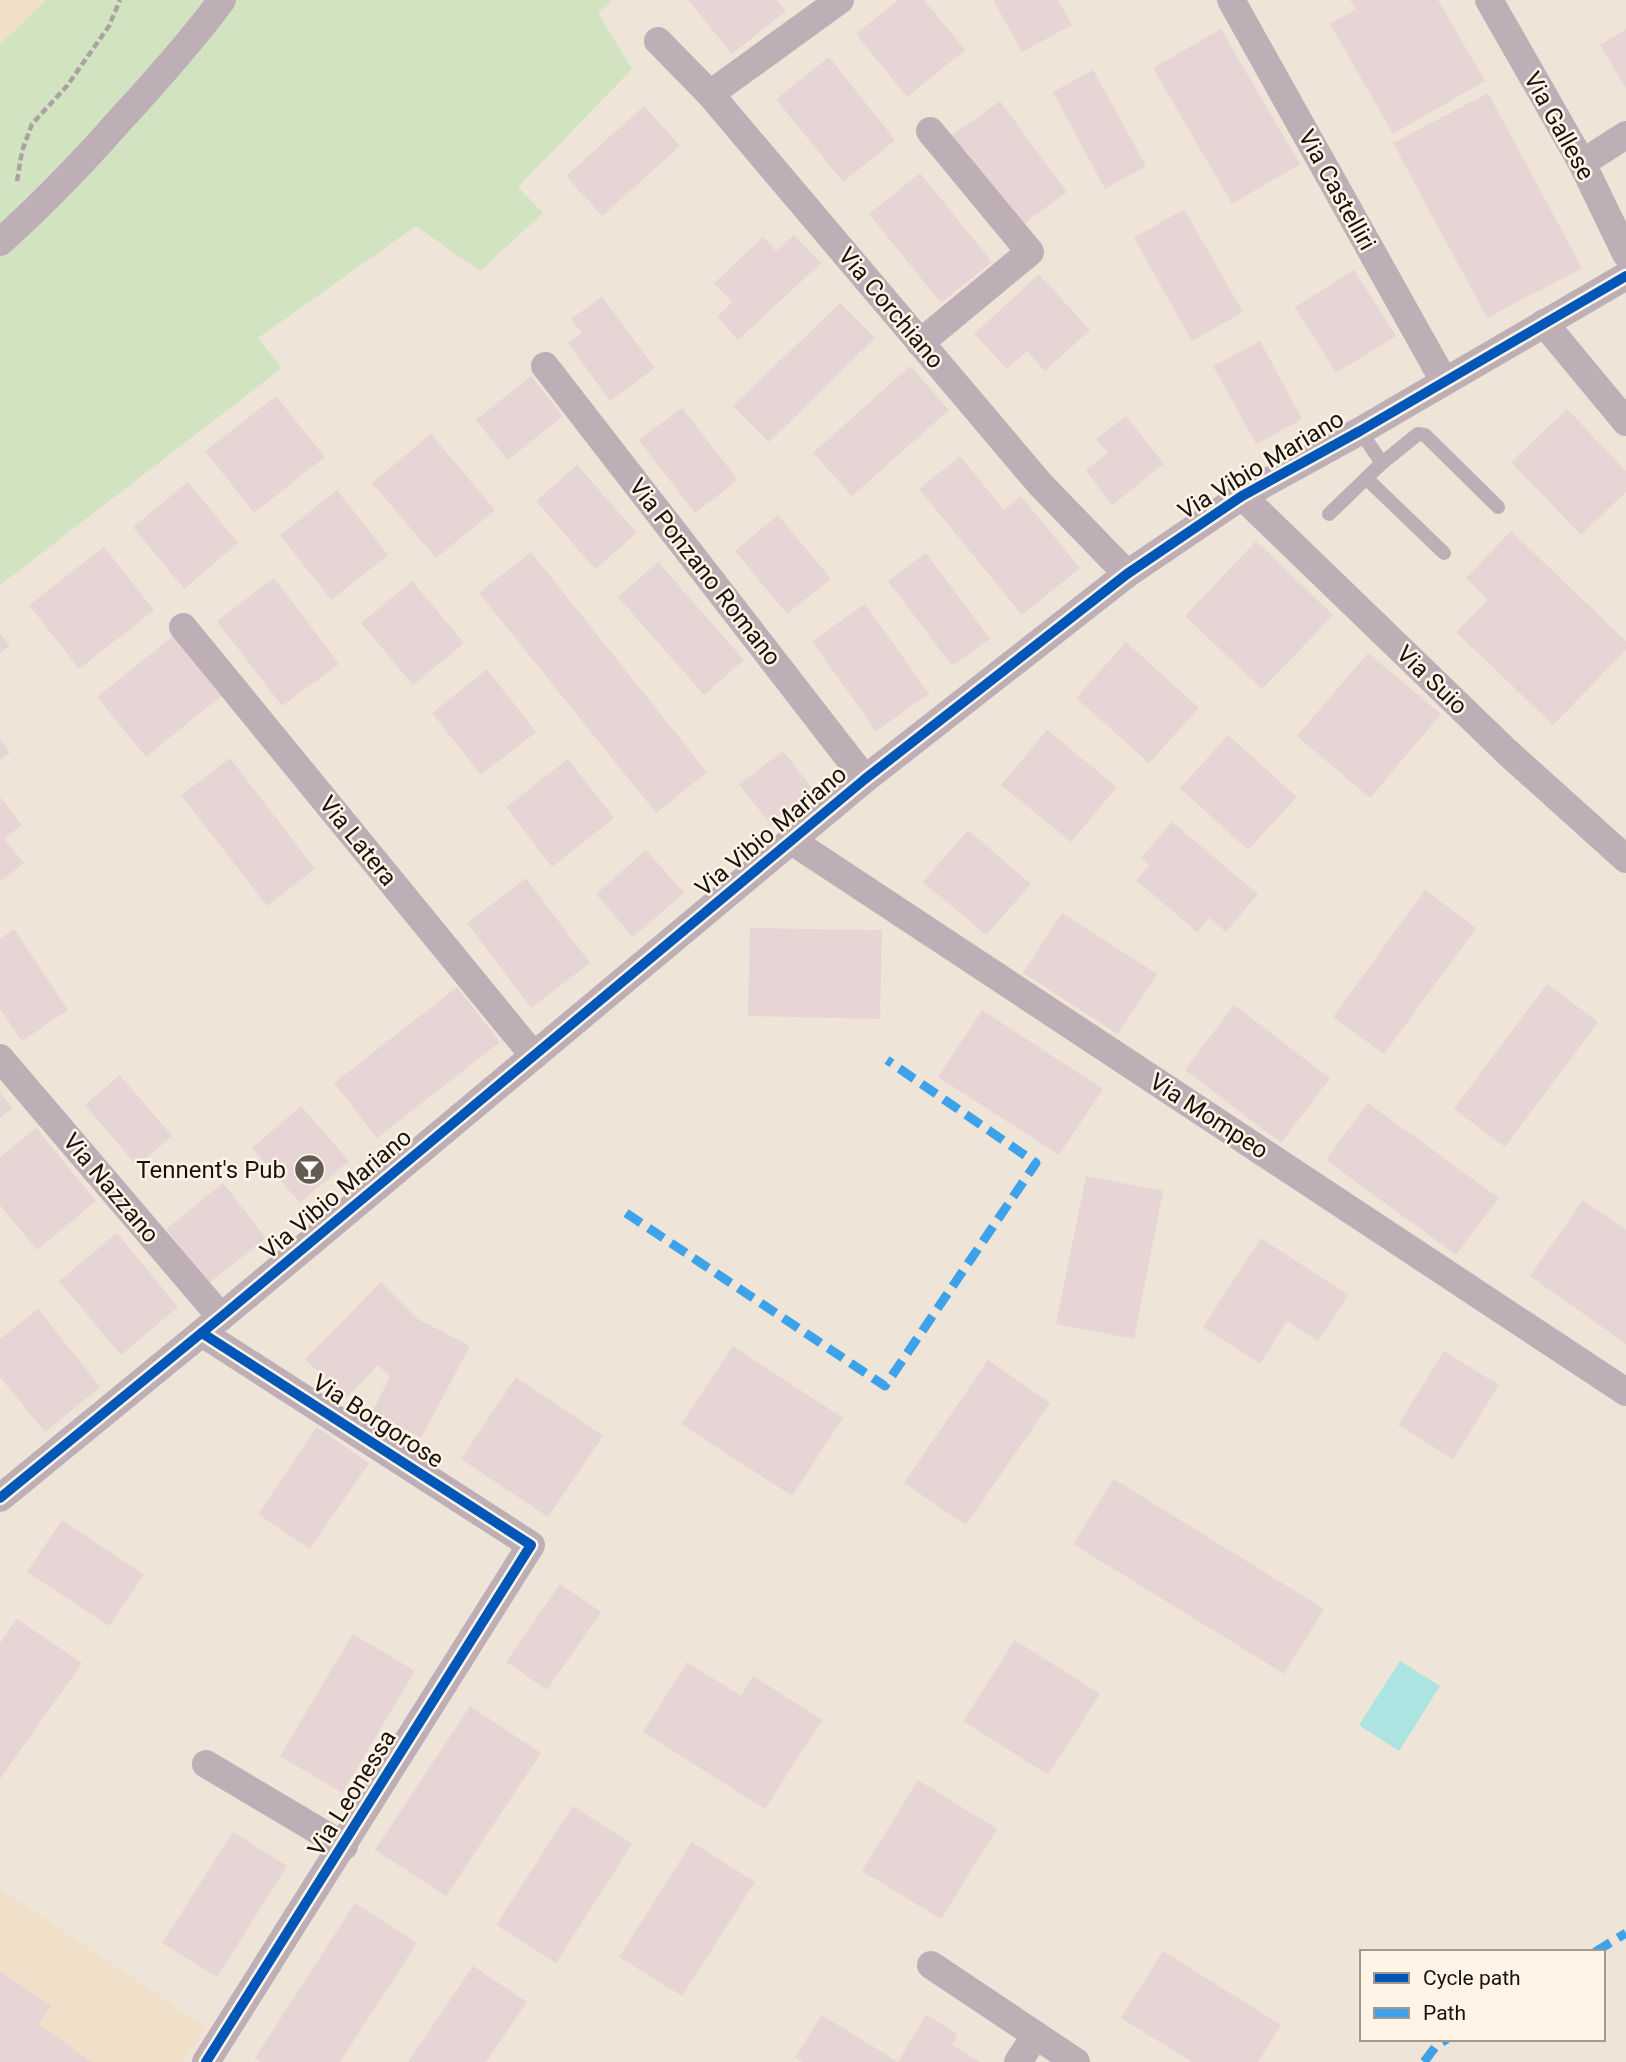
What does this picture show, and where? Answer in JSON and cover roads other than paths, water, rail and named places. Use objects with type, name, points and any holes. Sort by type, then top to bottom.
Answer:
[{"type":"street","points":[[0,242],[91,152],[157,80],[222,0]]},
{"type":"street","points":[[709,94],[839,0]]},
{"type":"street","name":"Via Castelliri","points":[[1231,0],[1444,381]]},
{"type":"street","name":"Via Gallese","points":[[1489,0],[1581,163],[1626,254]]},
{"type":"street","name":"Via Corchiano","points":[[658,41],[709,94],[1040,484],[1127,574]]},
{"type":"street","points":[[920,343],[1030,252],[930,131]]},
{"type":"street","points":[[1581,163],[1626,135]]},
{"type":"street","name":"Via Vibio Mariano","points":[[0,1498],[865,779],[1127,574],[1242,496],[1360,431],[1626,276]]},
{"type":"street","points":[[1544,323],[1626,422]]},
{"type":"street","name":"Via Ponzano Romano","points":[[545,366],[865,779]]},
{"type":"street","name":"Via Suio","points":[[1242,496],[1507,752],[1626,859]]},
{"type":"street","name":"Via Latera","points":[[183,627],[534,1056]]},
{"type":"street","name":"Via Mompeo","points":[[792,841],[1626,1392]]},
{"type":"street","name":"Via Nazzano","points":[[0,1058],[211,1325]]},
{"type":"street","name":"Via Borgorose","points":[[211,1325],[531,1545]]},
{"type":"street","name":"Via Leonessa","points":[[206,2062],[531,1545]]},
{"type":"street","points":[[206,1765],[344,1846]]},
{"type":"street","points":[[931,1965],[1076,2062]]},
{"type":"street","points":[[1018,2062],[1035,2036]]},
{"type":"lane","points":[[1360,431],[1382,463]]},
{"type":"lane","points":[[1329,514],[1382,463],[1418,434],[1424,435],[1497,507]]},
{"type":"lane","points":[[1366,478],[1444,553]]},
{"type":"water","points":[[1400,1661],[1440,1686],[1399,1751],[1359,1725]]},
{"type":"place","name":"Tennent's Pub","points":[[309,1170]]}]
